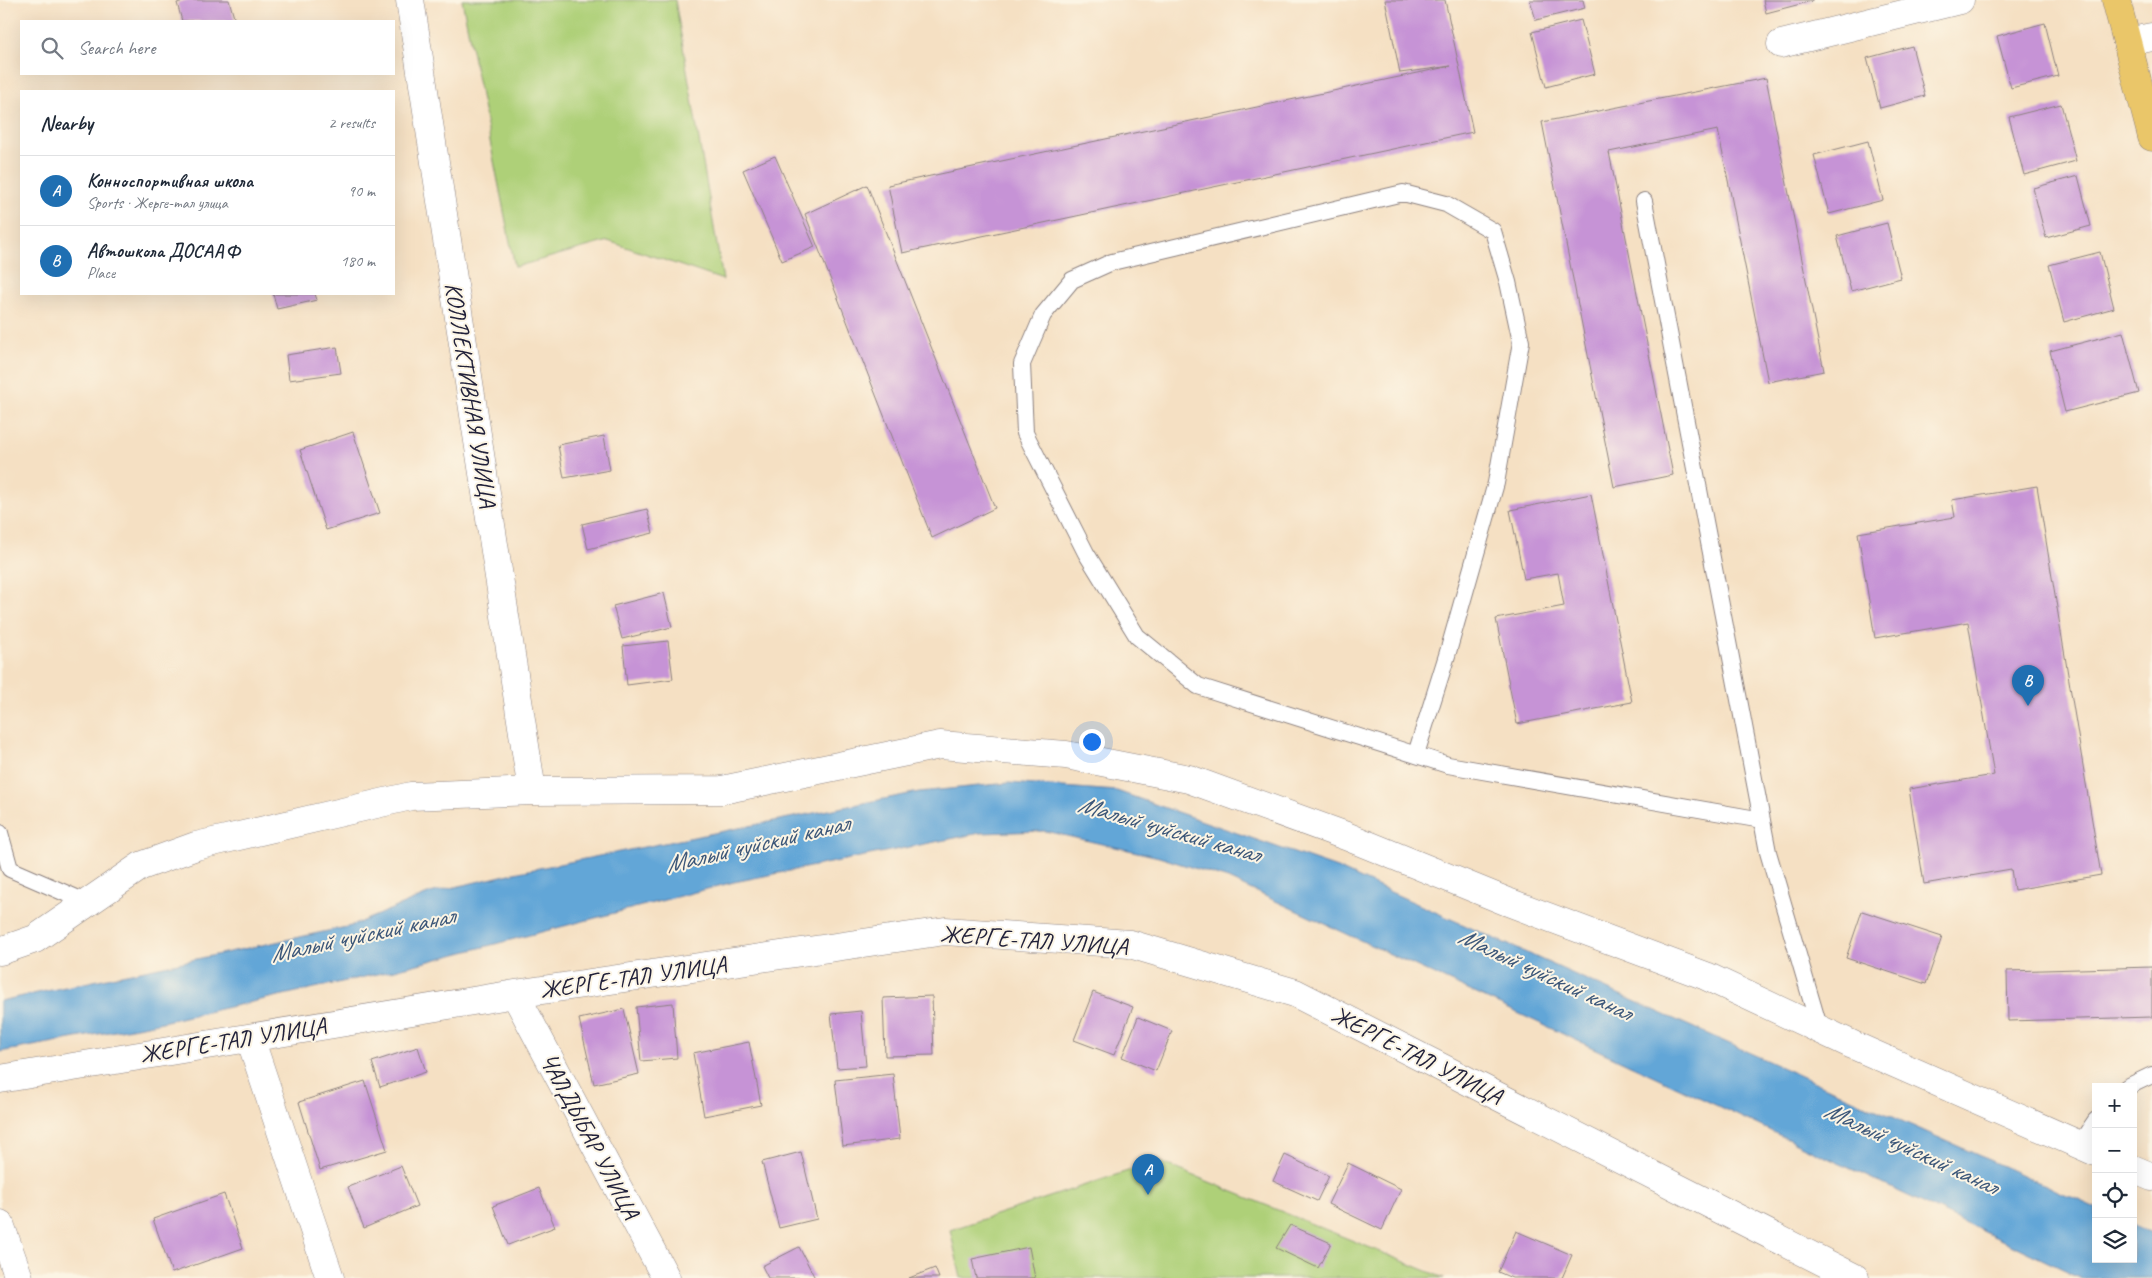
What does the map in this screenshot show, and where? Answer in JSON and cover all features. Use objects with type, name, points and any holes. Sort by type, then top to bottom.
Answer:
[{"type":"main road","points":[[2116,0],[2139,39],[2152,137]]},
{"type":"street","name":"КОЛЛЕКТИВНАЯ УЛИЦА","points":[[410,0],[532,791]]},
{"type":"street","points":[[1781,44],[1960,0]]},
{"type":"street","points":[[0,951],[36,940],[141,866],[196,846],[411,796],[532,791],[722,790],[940,745],[1066,754],[1189,779],[1318,826],[1508,902],[1706,976],[1820,1030],[2088,1148]]},
{"type":"street","name":"ЖЕРГЕ-ТАЛ УЛИЦА","points":[[0,1079],[515,994],[945,932],[1130,944],[1295,993],[1855,1278]]},
{"type":"street","name":"ЧАЛДЫБАР УЛИЦА","points":[[515,994],[666,1278]]},
{"type":"street","points":[[250,1038],[330,1278]]},
{"type":"street","points":[[2137,1171],[2152,1177]]},
{"type":"street","points":[[0,1224],[19,1278]]},
{"type":"lane","points":[[1416,754],[1448,652],[1496,484],[1521,342],[1508,282],[1493,231],[1446,204],[1403,193],[1112,262],[1072,280],[1043,314],[1022,364],[1026,433],[1086,553],[1137,636],[1198,686],[1448,764],[1762,820]]},
{"type":"lane","points":[[1644,202],[1768,852],[1820,1030]]},
{"type":"lane","points":[[0,834],[10,869],[88,903]]},
{"type":"lane","points":[[2135,1083],[2152,1075]]},
{"type":"lane","points":[[2088,1148],[2094,1128]]},
{"type":"green space","points":[[462,0],[675,0],[723,280],[608,241],[515,267]]},
{"type":"green space","points":[[1158,1161],[1444,1278],[961,1278],[950,1230]]},
{"type":"water","name":"Малый чуйский канал","points":[[1009,783],[1117,791],[1337,868],[2092,1206],[2092,1263],[2137,1263],[2137,1227],[2152,1233],[2152,1278],[2082,1278],[1671,1084],[1228,879],[1159,857],[1045,831],[980,833],[734,882],[391,971],[153,1024],[0,1052],[0,1001],[351,926],[430,893],[514,873],[919,792]]},
{"type":"building","points":[[187,0],[229,0],[235,20],[182,20],[177,3]]},
{"type":"building","points":[[1385,0],[1445,0],[1473,132],[902,253],[888,185],[1451,66],[1400,73]]},
{"type":"building","points":[[1530,0],[1583,0],[1585,8],[1536,20]]},
{"type":"building","points":[[1763,0],[1812,0],[1812,1],[1766,13]]},
{"type":"building","points":[[1581,20],[1595,74],[1546,87],[1532,32]]},
{"type":"building","points":[[2045,23],[2058,76],[2011,88],[1997,36]]},
{"type":"building","points":[[1912,46],[1925,96],[1880,108],[1867,58]]},
{"type":"building","points":[[1766,78],[1824,371],[1768,382],[1718,130],[1609,152],[1673,475],[1614,487],[1542,122]]},
{"type":"building","points":[[2061,104],[2076,161],[2024,175],[2009,117]]},
{"type":"building","points":[[1868,141],[1883,200],[1829,214],[1814,155]]},
{"type":"building","points":[[775,156],[815,247],[782,261],[743,170]]},
{"type":"building","points":[[2078,176],[2091,226],[2046,238],[2033,188]]},
{"type":"building","points":[[867,185],[995,508],[932,538],[805,214]]},
{"type":"building","points":[[1887,223],[1901,278],[1851,291],[1837,236]]},
{"type":"building","points":[[2100,252],[2114,308],[2064,322],[2049,265]]},
{"type":"building","points":[[273,295],[315,295],[317,300],[277,309]]},
{"type":"building","points":[[2123,332],[2139,393],[2065,412],[2050,351]]},
{"type":"building","points":[[337,347],[341,373],[289,380],[286,355]]},
{"type":"building","points":[[353,432],[380,513],[326,530],[300,450]]},
{"type":"building","points":[[604,436],[610,470],[564,478],[558,445]]},
{"type":"building","points":[[2037,486],[2101,875],[2014,890],[2011,869],[1924,884],[1909,789],[1994,775],[1968,622],[1875,638],[1858,533],[1955,517],[1952,500]]},
{"type":"building","points":[[1591,494],[1632,702],[1517,724],[1496,619],[1564,606],[1558,573],[1524,579],[1510,510]]},
{"type":"building","points":[[647,509],[653,533],[588,549],[582,524]]},
{"type":"building","points":[[664,593],[672,627],[622,639],[613,606]]},
{"type":"building","points":[[668,641],[673,679],[627,685],[623,646]]},
{"type":"building","points":[[1862,911],[1942,937],[1926,984],[1846,958]]},
{"type":"building","points":[[2152,967],[2152,1017],[2008,1021],[2007,971]]},
{"type":"building","points":[[1093,992],[1133,1007],[1114,1055],[1074,1040]]},
{"type":"building","points":[[932,996],[934,1055],[885,1056],[883,998]]},
{"type":"building","points":[[673,1003],[677,1058],[641,1061],[636,1007]]},
{"type":"building","points":[[624,1009],[639,1074],[594,1084],[579,1019]]},
{"type":"building","points":[[861,1011],[866,1066],[837,1068],[831,1014]]},
{"type":"building","points":[[1138,1017],[1172,1031],[1156,1071],[1122,1057]]},
{"type":"building","points":[[749,1042],[761,1105],[704,1116],[693,1053]]},
{"type":"building","points":[[418,1047],[426,1072],[380,1087],[372,1062]]},
{"type":"building","points":[[893,1074],[900,1139],[843,1146],[835,1080]]},
{"type":"building","points":[[365,1081],[387,1150],[320,1170],[299,1102]]},
{"type":"building","points":[[801,1152],[817,1219],[779,1228],[762,1162]]},
{"type":"building","points":[[1285,1155],[1329,1176],[1317,1201],[1273,1181]]},
{"type":"building","points":[[1348,1163],[1401,1189],[1382,1230],[1328,1204]]},
{"type":"building","points":[[401,1166],[417,1206],[364,1228],[348,1187]]},
{"type":"building","points":[[539,1188],[555,1227],[508,1245],[493,1206]]},
{"type":"building","points":[[224,1194],[243,1248],[172,1273],[153,1219]]},
{"type":"building","points":[[1290,1225],[1331,1243],[1318,1268],[1276,1248]]},
{"type":"building","points":[[1516,1231],[1572,1255],[1562,1278],[1512,1278],[1498,1272]]},
{"type":"building","points":[[799,1247],[815,1278],[768,1278],[762,1266]]},
{"type":"building","points":[[1029,1247],[1035,1278],[976,1278],[972,1259]]},
{"type":"building","points":[[935,1268],[939,1278],[909,1278]]},
{"type":"place","name":"Автошкола ДОСААФ","points":[[2028,706]]},
{"type":"place","name":"Конноспортивная школа","points":[[1148,1195]]}]
